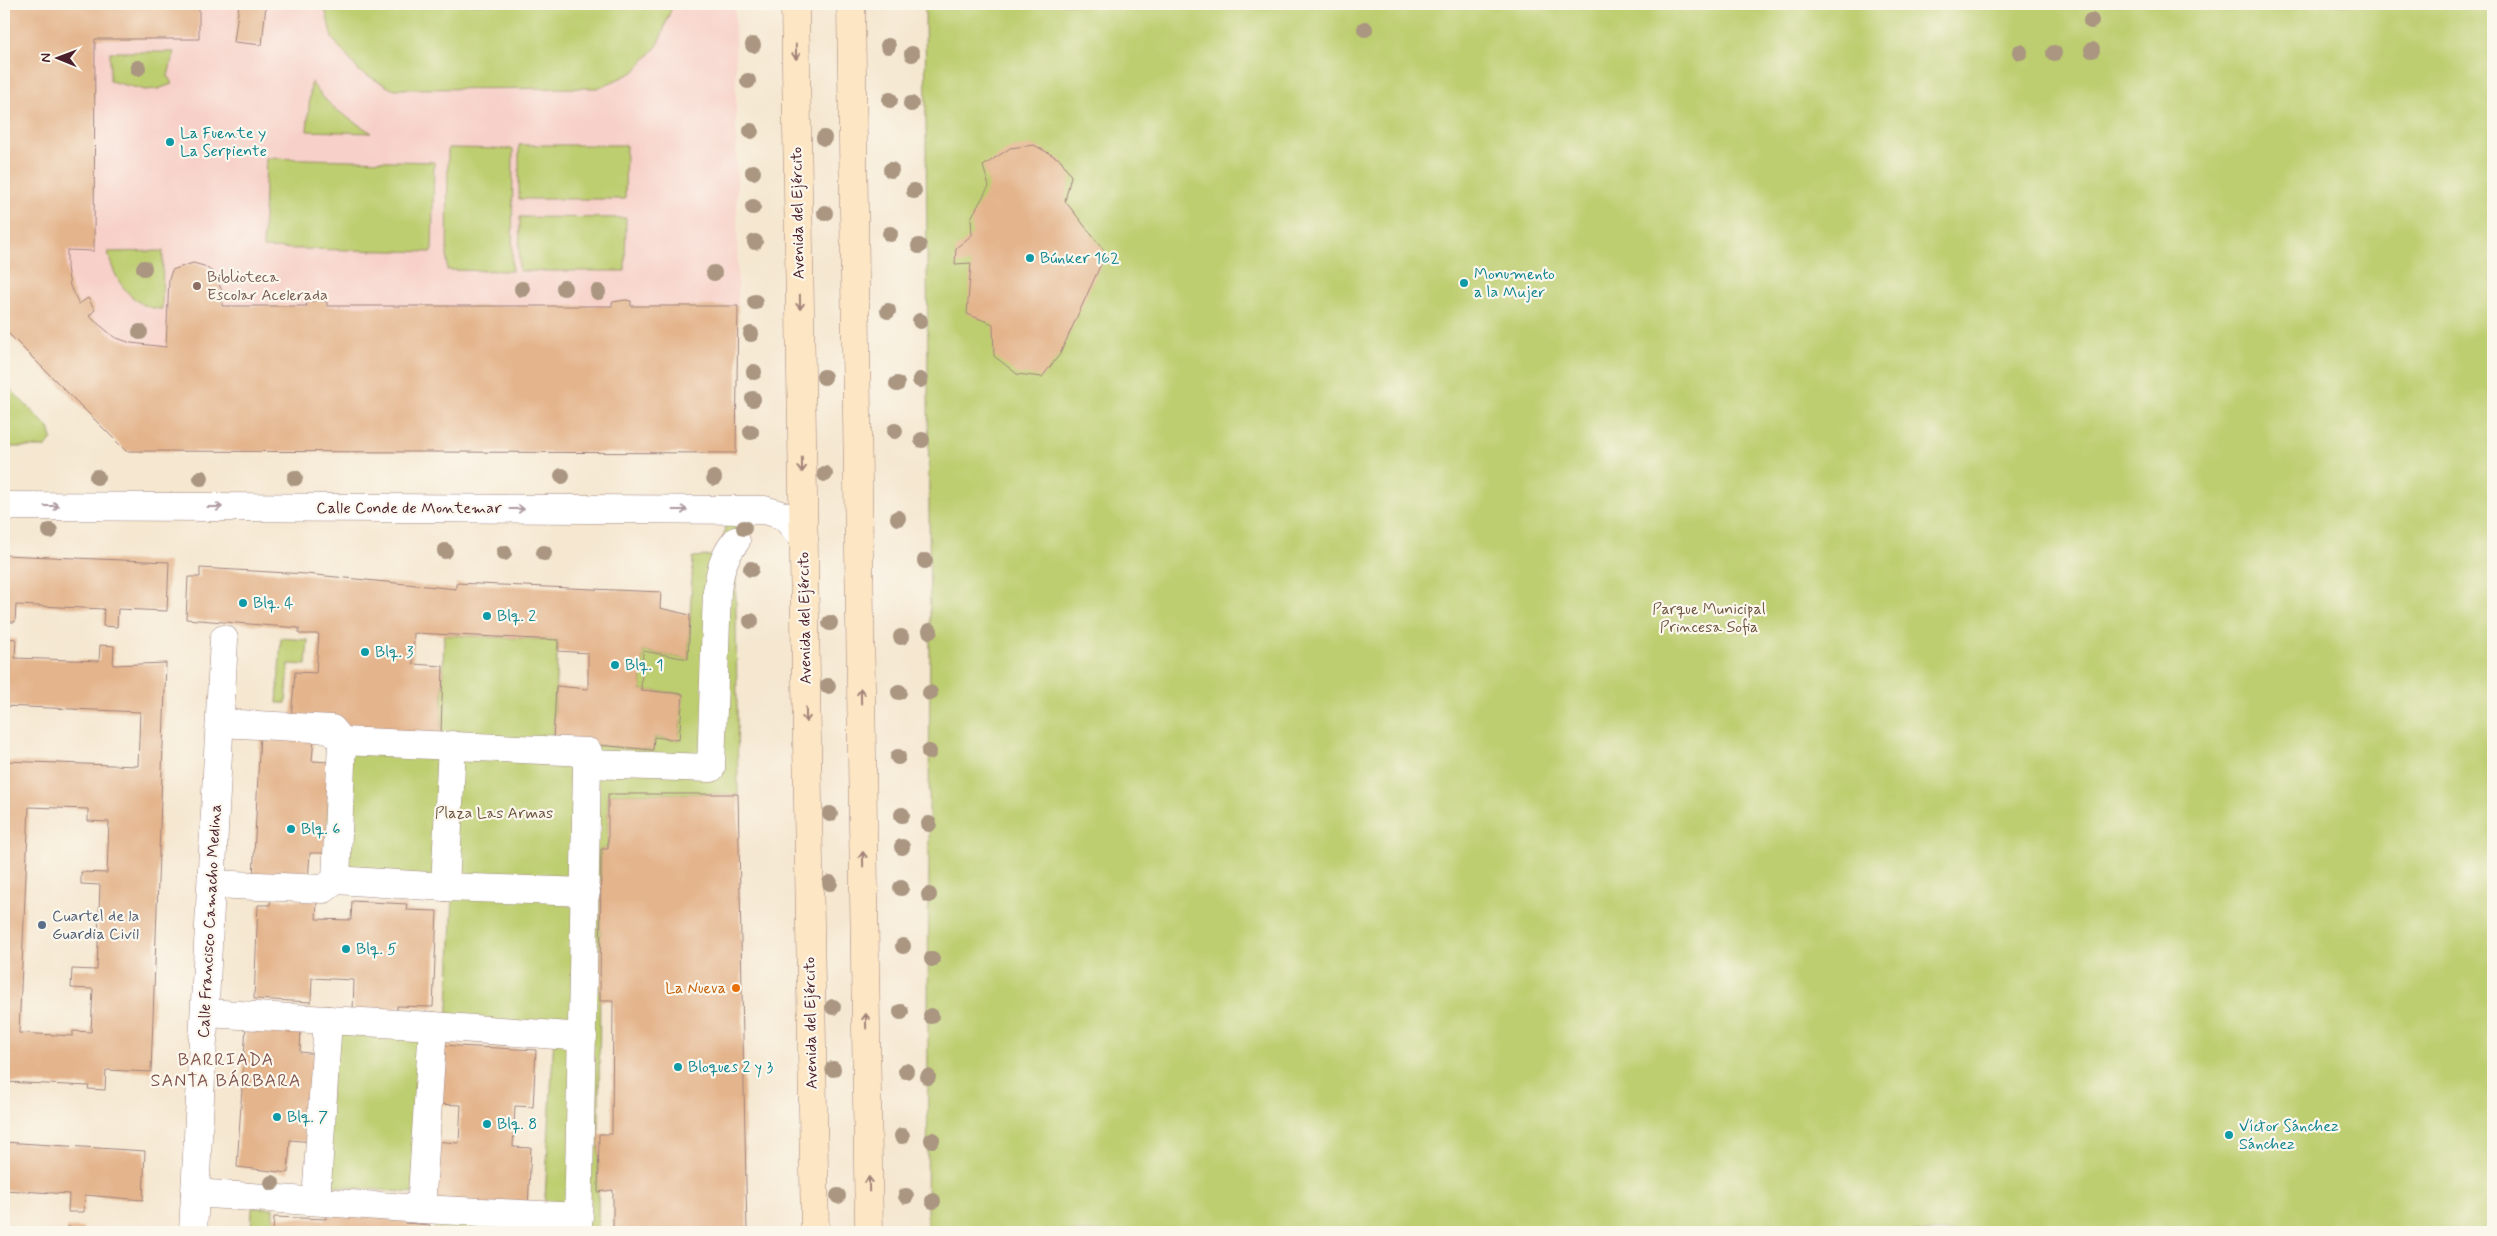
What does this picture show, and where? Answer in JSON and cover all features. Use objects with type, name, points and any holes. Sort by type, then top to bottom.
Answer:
[{"type":"main road","name":"Avenida del Ejército","points":[[795,4],[815,1232]]},
{"type":"main road","points":[[851,4],[869,1232]]},
{"type":"street","name":"Calle Conde de Montemar","points":[[4,506],[765,510],[784,516],[804,539]]},
{"type":"street","points":[[587,764],[711,768],[717,591],[721,566],[727,552],[736,541]]},
{"type":"street","name":"Calle Francisco Camacho Medina","points":[[193,1232],[224,639]]},
{"type":"street","points":[[220,723],[332,729],[342,741],[336,880]]},
{"type":"street","points":[[196,1193],[428,1209],[579,1224],[588,752],[342,741]]},
{"type":"street","points":[[445,887],[452,745]]},
{"type":"street","points":[[212,884],[324,889],[336,880],[445,887],[586,892]]},
{"type":"street","points":[[205,1013],[583,1036]]},
{"type":"street","points":[[316,1201],[328,1020]]},
{"type":"street","points":[[428,1209],[433,1026]]},
{"type":"shaded area","points":[[4,4],[735,4],[738,306],[736,453],[126,451],[4,329]]},
{"type":"green space","points":[[324,4],[673,4],[658,45],[634,72],[598,88],[392,89],[359,71],[332,38]]},
{"type":"green space","name":"Parque Municipal Princesa Sofia","points":[[925,4],[2493,4],[2493,1232],[927,1232],[930,631]]},
{"type":"green space","points":[[110,52],[174,52],[168,76],[172,84],[158,89],[145,90],[110,81]]},
{"type":"green space","points":[[311,82],[332,106],[372,133],[307,131]]},
{"type":"green space","points":[[519,145],[626,145],[625,199],[519,199]]},
{"type":"green space","points":[[448,148],[513,149],[512,271],[447,270]]},
{"type":"green space","points":[[266,158],[434,162],[432,252],[263,248]]},
{"type":"green space","points":[[520,217],[626,218],[625,271],[519,271]]},
{"type":"green space","points":[[163,251],[162,309],[152,308],[142,304],[126,291],[114,272],[108,252]]},
{"type":"green space","points":[[4,383],[49,428],[52,438],[46,447],[4,447]]},
{"type":"green space","name":"Plaza Las Armas","points":[[735,520],[738,794],[608,794],[608,849],[601,849],[598,1232],[434,1232],[435,1209],[544,1216],[554,1035],[447,1028],[453,896],[324,889],[332,729],[441,735],[444,635],[558,640],[553,741],[653,750],[654,737],[679,740],[683,694],[641,690],[643,651],[688,659],[693,557],[723,555],[725,523]]},
{"type":"green space","points":[[281,638],[308,640],[306,665],[289,664],[286,703],[277,703]]},
{"type":"green space","points":[[335,1028],[425,1034],[413,1193],[324,1185]]},
{"type":"green space","points":[[252,1208],[273,1208],[273,1232],[251,1232]]},
{"type":"building","points":[[4,4],[199,4],[199,39],[95,39],[94,251],[67,250],[67,267],[70,286],[79,304],[88,298],[95,310],[89,316],[114,337],[131,343],[166,347],[169,279],[172,270],[193,263],[204,266],[214,273],[223,293],[222,306],[307,306],[306,303],[317,300],[327,302],[327,306],[612,306],[612,302],[626,300],[631,301],[631,306],[738,306],[736,453],[126,451],[4,329]]},
{"type":"building","points":[[239,4],[266,4],[262,45],[234,42]]},
{"type":"building","name":"Búnker 162","points":[[1034,145],[1061,160],[1071,176],[1065,201],[1106,253],[1060,354],[1042,377],[1017,374],[994,356],[993,324],[967,314],[971,263],[955,264],[956,248],[972,235],[971,218],[989,186],[983,166],[1010,148]]},
{"type":"building","points":[[4,555],[169,562],[167,611],[118,609],[117,627],[103,626],[104,609],[16,605],[15,622],[4,622]]},
{"type":"building","points":[[200,568],[306,574],[456,589],[456,583],[661,592],[660,608],[690,615],[688,659],[643,651],[641,690],[683,694],[679,740],[654,737],[653,750],[553,741],[556,686],[588,689],[588,653],[558,651],[558,640],[414,633],[413,664],[443,666],[441,735],[299,727],[291,719],[295,672],[316,673],[319,634],[299,634],[299,628],[186,619],[188,577],[200,577]]},
{"type":"building","points":[[4,638],[16,639],[15,658],[99,661],[100,645],[114,646],[113,665],[166,663],[151,1072],[106,1070],[105,1090],[88,1089],[89,1086],[4,1082],[4,761],[138,766],[140,712],[4,706]],"holes":[[[29,807],[88,809],[88,821],[109,822],[107,873],[81,872],[81,884],[100,885],[97,970],[72,969],[71,988],[93,989],[91,1032],[73,1031],[73,1036],[19,1033]]]},
{"type":"building","name":"Blq. 6","points":[[260,734],[314,737],[312,761],[330,762],[326,853],[310,853],[308,881],[253,878]]},
{"type":"building","name":"Bloques 2 y 3","points":[[608,794],[738,794],[747,1232],[613,1232],[613,1190],[598,1192],[599,1134],[612,1134],[613,1001],[600,1001],[601,849],[608,849]]},
{"type":"building","name":"Blq. 5","points":[[271,899],[317,901],[316,919],[351,920],[352,901],[407,904],[406,910],[437,911],[433,1007],[397,1006],[397,1012],[353,1010],[354,980],[312,978],[311,1002],[254,999],[258,905],[270,905]]},
{"type":"building","name":"Blq. 7","points":[[246,1025],[301,1026],[300,1052],[317,1054],[313,1142],[290,1140],[288,1173],[237,1167]]},
{"type":"building","name":"Blq. 8","points":[[438,1045],[536,1050],[533,1107],[515,1106],[513,1147],[531,1148],[528,1208],[429,1203],[432,1141],[459,1143],[461,1105],[434,1104]]},
{"type":"building","points":[[4,1142],[145,1151],[143,1200],[85,1195],[84,1212],[68,1212],[69,1194],[4,1190]]},
{"type":"building","points":[[327,1209],[405,1213],[405,1223],[430,1225],[429,1232],[273,1232],[274,1217],[326,1219]]},
{"type":"building","points":[[67,1227],[83,1228],[83,1232],[67,1232]]},
{"type":"place","name":"La Fuente y La Serpiente","points":[[170,142]]},
{"type":"place","name":"Búnker 162","points":[[1030,258]]},
{"type":"place","name":"Monumento a la Mujer","points":[[1464,283]]},
{"type":"place","name":"Biblioteca Escolar Acelerada","points":[[197,286]]},
{"type":"place","name":"Blq. 4","points":[[243,603]]},
{"type":"place","name":"Blq. 2","points":[[487,616]]},
{"type":"place","name":"Blq. 3","points":[[365,652]]},
{"type":"place","name":"Blq. 1","points":[[615,665]]},
{"type":"place","name":"Blq. 6","points":[[291,829]]},
{"type":"place","name":"Cuartel de la Guardia Civil","points":[[42,925]]},
{"type":"place","name":"Blq. 5","points":[[346,949]]},
{"type":"place","name":"La Nueva","points":[[736,988]]},
{"type":"place","name":"Bloques 2 y 3","points":[[678,1067]]},
{"type":"place","name":"Blq. 7","points":[[277,1117]]},
{"type":"place","name":"Blq. 8","points":[[487,1124]]},
{"type":"place","name":"Víctor Sánchez Sánchez","points":[[2229,1135]]},
{"type":"district","name":"BARRIADA SANTA BÁRBARA","points":[[226,1070]]}]
